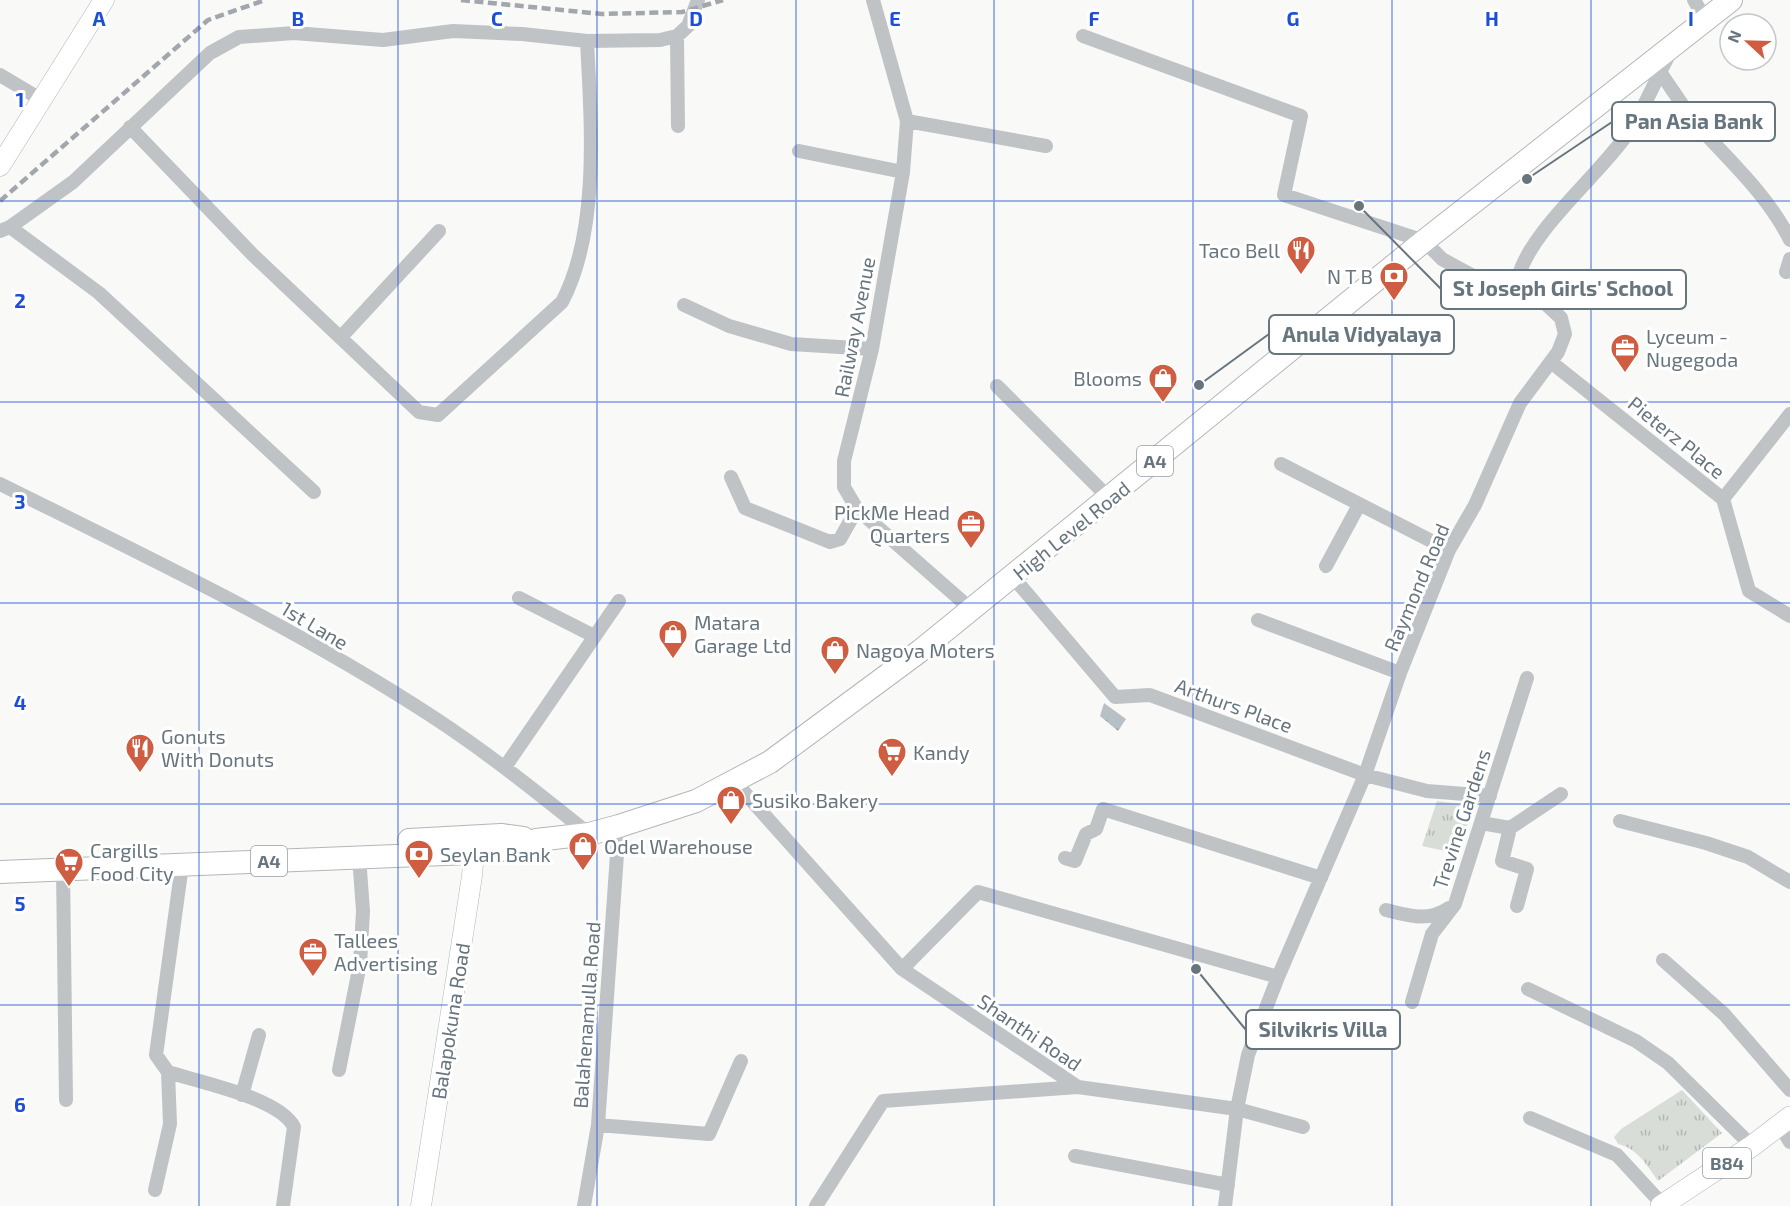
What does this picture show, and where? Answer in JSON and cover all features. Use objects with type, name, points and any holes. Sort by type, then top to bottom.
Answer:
[{"type":"highway","name":"High Level Road","points":[[0,857],[295,846],[474,844],[494,852],[536,840],[589,834],[620,826],[696,801],[735,782],[770,762],[972,610],[1424,241],[1673,46],[1700,9],[1731,0]]},
{"type":"highway","name":"High Level Road","points":[[0,872],[359,856],[474,844]]},
{"type":"main road","points":[[0,166],[104,0]]},
{"type":"main road","name":"Balapokuna Road","points":[[421,1206],[472,876],[474,844]]},
{"type":"main road","name":"B84","points":[[1662,1206],[1752,1146],[1787,1128]]},
{"type":"street","points":[[314,492],[99,293],[5,229],[73,182],[210,53],[239,37],[294,33],[383,40],[453,31],[522,34],[587,41],[660,40],[677,36],[688,26],[698,0]]},
{"type":"street","name":"Railway Avenue","points":[[873,0],[907,121],[903,172],[872,349],[844,461],[844,487],[857,509],[972,610]]},
{"type":"street","points":[[677,36],[678,126]]},
{"type":"street","points":[[1083,36],[1301,116],[1284,195],[1424,241],[1442,259],[1484,282],[1518,278],[1522,265],[1535,244],[1632,128],[1673,46]]},
{"type":"street","points":[[130,127],[253,255],[342,336],[419,412],[438,415],[562,302],[573,280],[581,250],[593,146],[587,41]]},
{"type":"street","points":[[1660,72],[1699,127],[1730,159],[1772,211],[1790,240]]},
{"type":"street","points":[[0,75],[42,100]]},
{"type":"street","points":[[907,121],[1046,146]]},
{"type":"street","points":[[799,151],[903,172]]},
{"type":"street","points":[[342,336],[439,231]]},
{"type":"street","name":"Raymond Road","points":[[1225,1206],[1237,1109],[1248,1055],[1278,977],[1365,775],[1400,673],[1449,550],[1475,505],[1520,403],[1558,352],[1565,334],[1561,318],[1518,278]]},
{"type":"street","points":[[684,305],[729,326],[791,344],[872,349]]},
{"type":"street","name":"Pieterz Place","points":[[1551,362],[1723,499],[1749,591],[1790,616]]},
{"type":"street","points":[[997,386],[1109,498]]},
{"type":"street","points":[[1723,499],[1790,414]]},
{"type":"street","points":[[1281,464],[1449,550]]},
{"type":"street","points":[[731,477],[745,508],[830,542],[840,539],[857,509]]},
{"type":"street","name":"1st Lane","points":[[0,484],[247,607],[432,716],[505,766],[589,834]]},
{"type":"street","points":[[1326,566],[1359,505]]},
{"type":"street","name":"Arthurs Place","points":[[1013,577],[1115,697],[1150,695],[1365,775],[1427,791],[1490,796]]},
{"type":"street","points":[[519,598],[594,636]]},
{"type":"street","points":[[505,766],[619,601]]},
{"type":"street","points":[[1258,620],[1400,673]]},
{"type":"street","name":"Trevine Gardens","points":[[1412,1002],[1432,934],[1454,905],[1527,678]]},
{"type":"street","name":"Shanthi Road","points":[[735,782],[902,969],[1078,1088]]},
{"type":"street","points":[[1517,906],[1527,869],[1502,861],[1510,828],[1561,794]]},
{"type":"street","points":[[1065,858],[1075,861],[1086,834],[1096,829],[1103,810],[1321,878]]},
{"type":"street","points":[[1620,820],[1748,857],[1790,882]]},
{"type":"street","points":[[1481,823],[1510,828]]},
{"type":"street","name":"Balahenamulla Road","points":[[584,1206],[598,1125],[620,826]]},
{"type":"street","points":[[339,1070],[360,964],[363,911],[359,856]]},
{"type":"street","points":[[156,1190],[170,1124],[168,1072],[156,1055],[182,865]]},
{"type":"street","points":[[63,869],[66,1100]]},
{"type":"street","points":[[902,969],[978,892],[1278,977]]},
{"type":"street","points":[[1386,910],[1409,916],[1436,916],[1454,905]]},
{"type":"street","points":[[1663,960],[1724,1014],[1790,1090]]},
{"type":"street","points":[[1528,989],[1636,1041],[1668,1063],[1752,1146]]},
{"type":"street","points":[[242,1095],[259,1035]]},
{"type":"street","points":[[598,1125],[710,1134],[741,1061]]},
{"type":"street","points":[[168,1072],[242,1095],[290,1118],[294,1127],[283,1206]]},
{"type":"street","points":[[1078,1088],[1237,1109],[1303,1126]]},
{"type":"street","name":"Shanthi Road","points":[[816,1206],[883,1101],[1078,1088]]},
{"type":"street","points":[[1530,1118],[1617,1155],[1662,1206]]},
{"type":"street","points":[[1075,1156],[1228,1185]]},
{"type":"green space","points":[[1437,801],[1461,804],[1454,811],[1468,823],[1455,853],[1422,846]]},
{"type":"green space","points":[[1682,1090],[1722,1133],[1658,1181],[1641,1158],[1625,1146],[1618,1144],[1614,1137],[1621,1129]]},
{"type":"water","points":[[1104,703],[1126,719],[1118,731],[1100,716]]},
{"type":"railway","points":[[0,201],[208,20],[265,0]]},
{"type":"railway","points":[[461,0],[602,14],[682,12],[723,0]]},
{"type":"place","name":"Pan Asia Bank","points":[[1527,179]]},
{"type":"place","name":"St Joseph Girls' School","points":[[1359,206]]},
{"type":"place","name":"Taco Bell","points":[[1301,276]]},
{"type":"place","name":"N T B","points":[[1394,302]]},
{"type":"place","name":"Lyceum - Nugegoda","points":[[1625,374]]},
{"type":"place","name":"Anula Vidyalaya","points":[[1199,385]]},
{"type":"place","name":"Blooms","points":[[1163,404]]},
{"type":"place","name":"PickMe Head Quarters","points":[[971,550]]},
{"type":"place","name":"Matara Garage Ltd","points":[[673,660]]},
{"type":"place","name":"Nagoya Moters","points":[[835,676]]},
{"type":"place","name":"Gonuts With Donuts","points":[[140,774]]},
{"type":"place","name":"Kandy","points":[[892,778]]},
{"type":"place","name":"Susiko Bakery","points":[[731,826]]},
{"type":"place","name":"Odel Warehouse","points":[[583,872]]},
{"type":"place","name":"Seylan Bank","points":[[419,880]]},
{"type":"place","name":"Cargills Food City","points":[[69,888]]},
{"type":"place","name":"Silvikris Villa","points":[[1196,969]]},
{"type":"place","name":"Tallees Advertising","points":[[313,978]]}]
